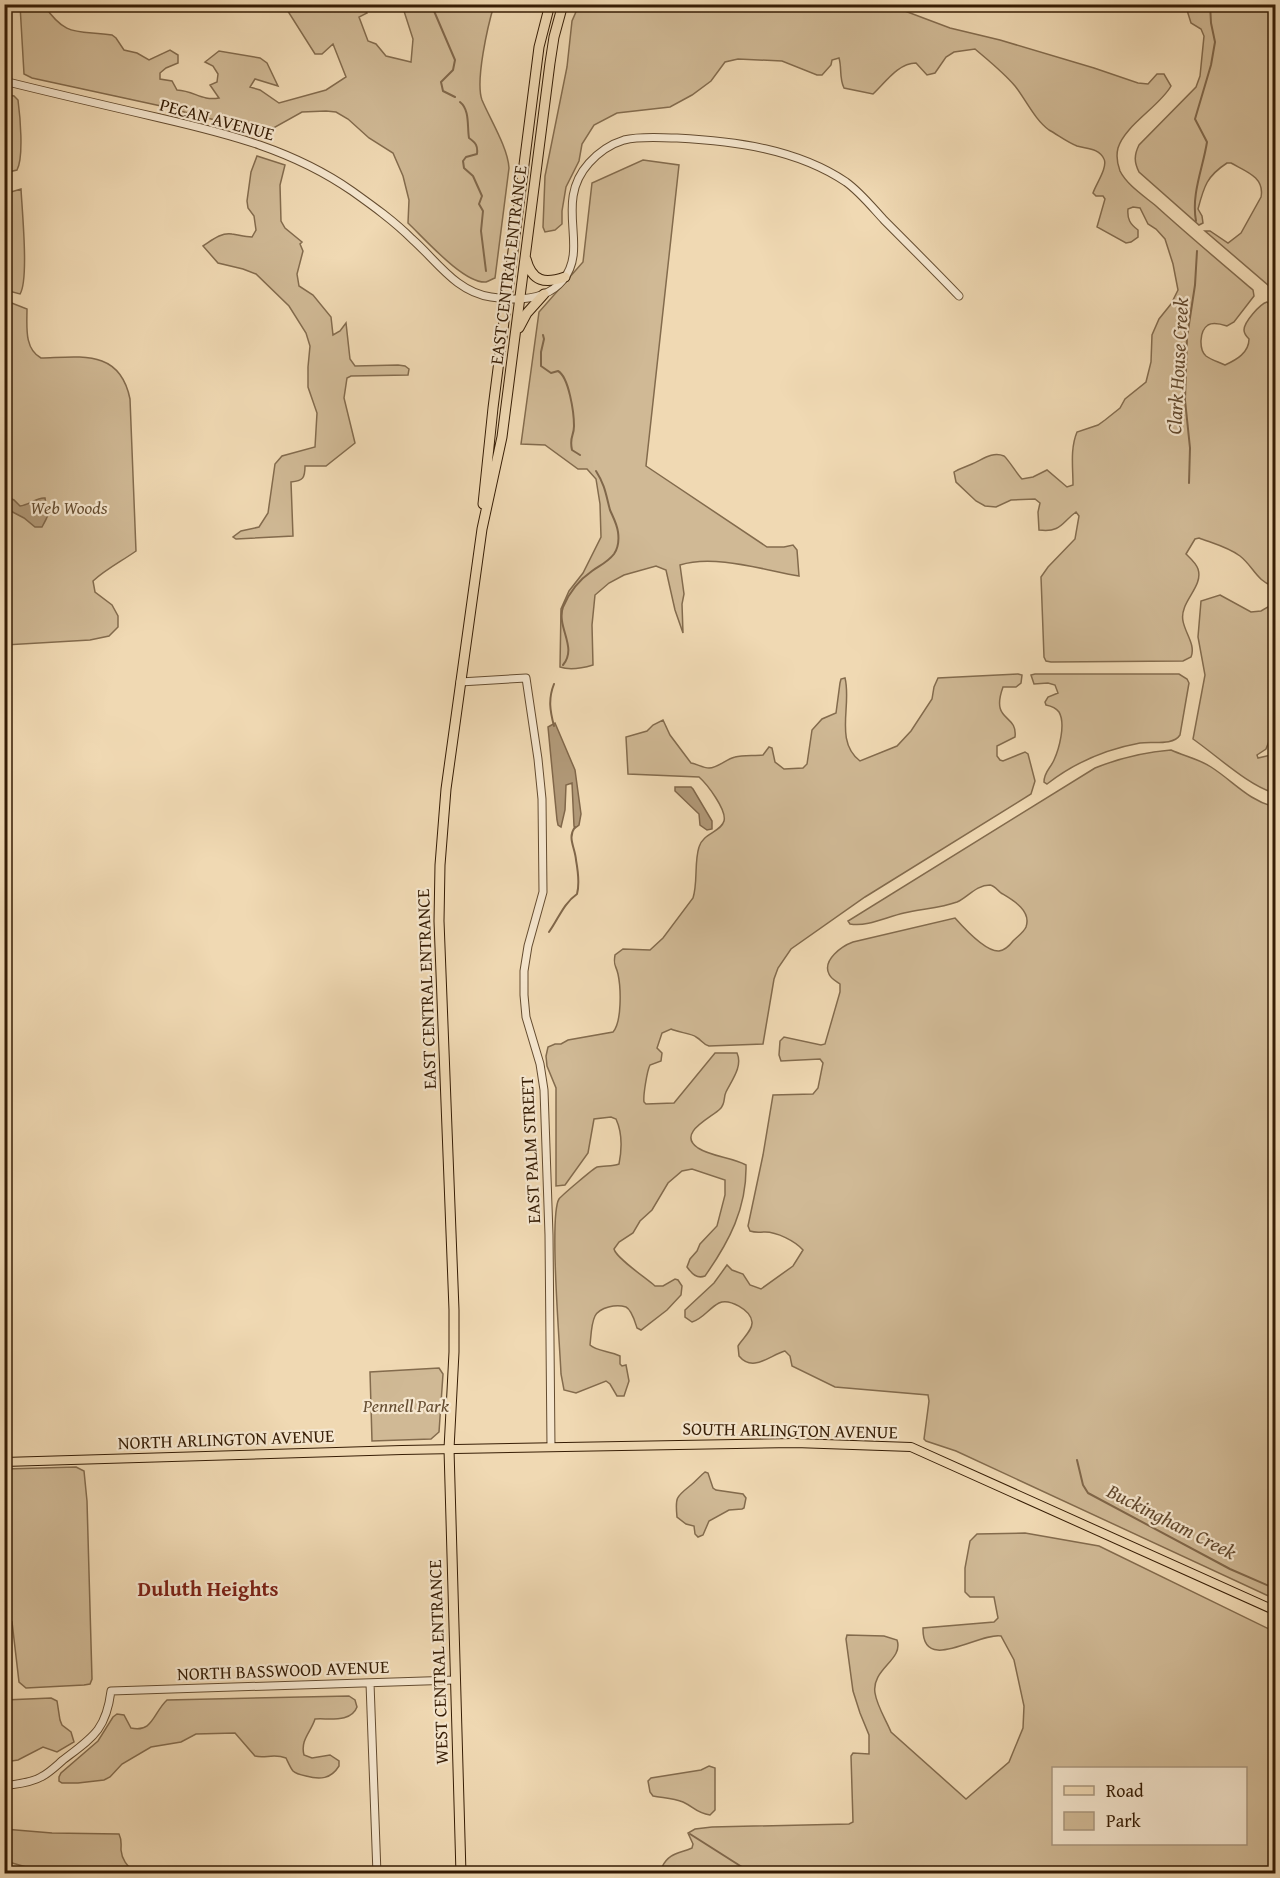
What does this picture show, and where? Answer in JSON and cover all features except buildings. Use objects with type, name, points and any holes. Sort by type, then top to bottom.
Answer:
[{"type":"highway","name":"EAST CENTRAL ENTRANCE","points":[[482,529],[484,485],[539,47],[550,4]]},
{"type":"highway","name":"EAST CENTRAL ENTRANCE","points":[[449,1449],[454,1310],[438,898],[443,819],[482,529],[500,450],[550,63],[563,4]]},
{"type":"highway","points":[[525,258],[531,272],[538,278],[550,281],[565,277]]},
{"type":"highway","points":[[516,335],[527,313],[544,294]]},
{"type":"highway","name":"WEST CENTRAL ENTRANCE","points":[[449,1449],[461,1874]]},
{"type":"main road","name":"SOUTH ARLINGTON AVENUE","points":[[449,1449],[795,1443],[911,1448],[1275,1611]]},
{"type":"main road","name":"NORTH ARLINGTON AVENUE","points":[[4,1462],[449,1449]]},
{"type":"street","name":"PECAN AVENUE","points":[[4,81],[216,131],[278,151],[317,169],[372,205],[414,240],[449,277],[468,290],[484,296],[507,299],[544,294]]},
{"type":"street","points":[[544,294],[553,290],[565,277],[571,265],[573,256],[571,207],[574,189],[584,170],[606,149],[622,141],[645,137],[739,144],[780,153],[828,171],[850,185],[959,296]]},
{"type":"street","name":"EAST PALM STREET","points":[[460,682],[525,678],[538,759],[542,799],[543,892],[528,946],[524,971],[524,994],[526,1017],[540,1064],[544,1090],[549,1235],[551,1447]]},
{"type":"street","name":"NORTH BASSWOOD AVENUE","points":[[4,1786],[40,1778],[80,1747],[99,1730],[109,1710],[111,1691],[455,1680]]},
{"type":"street","points":[[370,1683],[377,1874]]},
{"type":"green space","points":[[20,5],[44,5],[52,16],[66,28],[112,35],[124,50],[137,53],[149,60],[170,50],[178,55],[178,63],[160,73],[160,79],[172,81],[177,90],[207,98],[219,98],[210,85],[217,82],[218,74],[213,66],[205,62],[219,51],[260,58],[267,63],[278,86],[255,79],[250,87],[260,90],[279,103],[326,90],[346,77],[333,44],[322,54],[315,54],[284,5],[361,5],[367,13],[359,17],[368,41],[376,44],[386,56],[411,62],[413,39],[404,5],[494,5],[483,53],[480,91],[505,152],[509,168],[495,278],[486,282],[467,276],[445,259],[408,223],[409,200],[403,176],[393,153],[369,138],[348,119],[336,112],[302,112],[261,135],[238,126],[161,106],[32,78],[24,74]]},
{"type":"green space","points":[[579,5],[889,5],[950,28],[1000,40],[1138,83],[1148,84],[1157,74],[1164,74],[1171,86],[1128,131],[1117,151],[1118,162],[1120,171],[1131,186],[1253,290],[1254,296],[1234,322],[1227,326],[1212,324],[1205,328],[1201,340],[1206,356],[1225,365],[1237,358],[1247,348],[1249,339],[1244,330],[1249,318],[1267,302],[1275,309],[1275,587],[1263,581],[1245,560],[1235,553],[1199,538],[1195,539],[1186,554],[1196,565],[1199,576],[1183,614],[1184,626],[1192,648],[1191,657],[1183,661],[1046,661],[1041,577],[1075,539],[1079,516],[1076,512],[1057,528],[1039,530],[1040,503],[1035,499],[1011,500],[996,507],[985,506],[976,501],[956,482],[954,472],[987,457],[1000,455],[1004,456],[1022,479],[1033,477],[1047,470],[1067,487],[1073,485],[1073,451],[1077,432],[1098,425],[1105,420],[1120,408],[1125,399],[1146,382],[1151,362],[1152,335],[1159,319],[1171,304],[1178,290],[1173,264],[1165,239],[1148,224],[1140,208],[1128,209],[1130,221],[1138,230],[1138,237],[1131,242],[1126,243],[1097,227],[1105,199],[1093,193],[1105,162],[1102,155],[1073,144],[1044,126],[1010,81],[975,49],[954,52],[946,57],[935,73],[927,75],[916,63],[903,66],[873,94],[844,88],[839,58],[832,60],[831,65],[822,75],[782,61],[738,59],[725,62],[711,81],[670,107],[617,113],[594,125],[582,144],[579,161],[566,187],[562,224],[555,230],[545,232],[543,227],[545,176],[567,67],[572,21]]},
{"type":"green space","points":[[1170,5],[1275,5],[1275,291],[1205,231],[1210,231],[1228,243],[1241,233],[1261,197],[1260,184],[1253,176],[1231,163],[1227,163],[1215,172],[1207,182],[1202,194],[1198,209],[1203,223],[1199,225],[1137,168],[1135,158],[1139,145],[1196,87],[1200,76],[1204,36],[1201,29],[1191,23],[1186,7]]},
{"type":"green space","points":[[4,94],[14,96],[18,100],[21,146],[17,170],[4,173]]},
{"type":"green space","points":[[257,156],[285,165],[280,185],[281,221],[285,228],[302,242],[300,244],[303,251],[297,274],[299,286],[313,295],[331,317],[333,335],[340,331],[346,323],[350,359],[355,366],[398,365],[409,369],[408,375],[351,376],[347,378],[344,398],[355,443],[326,466],[305,466],[302,478],[291,482],[293,536],[236,539],[233,537],[241,531],[259,527],[268,513],[275,464],[282,456],[315,447],[317,413],[308,387],[310,346],[306,333],[289,306],[256,274],[218,263],[203,246],[224,234],[252,237],[256,230],[254,216],[248,208],[247,201],[251,172]]},
{"type":"green space","points":[[643,160],[679,165],[646,466],[767,547],[793,545],[797,550],[799,576],[723,562],[693,562],[680,565],[684,594],[683,633],[666,570],[656,566],[624,575],[609,583],[595,595],[592,625],[593,665],[568,669],[560,667],[561,609],[601,537],[600,504],[596,479],[587,469],[578,469],[545,445],[521,444],[539,312],[583,262],[592,183]]},
{"type":"green space","points":[[21,189],[25,260],[23,286],[20,294],[5,290],[4,194]]},
{"type":"green space","name":"Web Woods","points":[[4,300],[27,309],[29,343],[41,358],[84,357],[108,364],[118,371],[130,399],[136,551],[93,581],[95,592],[112,605],[118,616],[118,627],[109,636],[90,640],[5,645]]},
{"type":"green space","points":[[1220,595],[1251,612],[1261,611],[1275,603],[1275,734],[1271,736],[1266,749],[1257,755],[1258,758],[1275,754],[1275,793],[1265,790],[1244,777],[1193,739],[1205,675],[1198,637],[1201,601]]},
{"type":"green space","points":[[1179,674],[1189,683],[1180,735],[1172,741],[1140,743],[1103,753],[1080,763],[1047,784],[1044,779],[1058,750],[1062,723],[1059,712],[1046,705],[1045,702],[1048,697],[1058,693],[1055,685],[1034,684],[1031,675]]},
{"type":"green space","points":[[1022,675],[1021,683],[1016,687],[1003,687],[1000,698],[1000,707],[1013,724],[1015,737],[997,746],[997,756],[1003,761],[1025,752],[1028,754],[1035,781],[1031,794],[865,897],[791,949],[778,968],[774,979],[763,1044],[709,1046],[694,1036],[671,1029],[662,1033],[657,1048],[662,1053],[661,1061],[650,1065],[645,1089],[644,1102],[646,1104],[674,1103],[715,1053],[737,1053],[738,1068],[726,1092],[723,1105],[697,1126],[691,1137],[692,1142],[698,1148],[746,1165],[746,1181],[740,1210],[729,1237],[714,1263],[705,1276],[697,1276],[687,1267],[700,1244],[717,1226],[725,1195],[725,1180],[692,1169],[682,1171],[668,1183],[652,1210],[640,1221],[633,1233],[619,1242],[614,1249],[625,1263],[655,1286],[663,1286],[675,1279],[678,1280],[682,1286],[681,1295],[667,1310],[641,1330],[637,1328],[632,1313],[626,1307],[609,1307],[601,1310],[595,1316],[590,1345],[620,1356],[620,1364],[626,1365],[629,1381],[624,1396],[617,1396],[606,1381],[576,1393],[564,1390],[561,1374],[556,1282],[556,1210],[559,1199],[597,1167],[619,1164],[621,1141],[616,1119],[611,1117],[594,1119],[588,1153],[565,1185],[556,1186],[556,1088],[547,1066],[548,1047],[568,1040],[613,1032],[618,1021],[620,1004],[615,955],[623,949],[650,950],[663,938],[693,898],[701,842],[724,821],[720,804],[699,777],[628,774],[626,737],[647,731],[663,720],[670,735],[691,763],[712,768],[735,757],[763,755],[769,747],[772,748],[775,762],[784,769],[803,768],[807,764],[812,730],[822,719],[836,713],[841,679],[845,678],[847,688],[846,733],[852,753],[860,761],[897,746],[911,731],[932,699],[938,678]]},
{"type":"green space","points":[[1171,750],[1206,764],[1257,800],[1275,807],[1275,1599],[956,1451],[926,1441],[924,1439],[928,1395],[835,1387],[792,1366],[790,1356],[785,1351],[756,1363],[744,1361],[739,1356],[738,1346],[752,1325],[751,1318],[744,1309],[728,1302],[719,1303],[692,1322],[685,1317],[685,1310],[714,1283],[727,1265],[732,1270],[743,1274],[750,1285],[761,1289],[793,1266],[803,1250],[786,1238],[770,1232],[750,1231],[748,1226],[773,1095],[813,1094],[818,1088],[823,1063],[820,1059],[781,1061],[780,1041],[784,1037],[825,1044],[840,992],[840,984],[831,977],[828,969],[828,964],[834,954],[853,942],[955,918],[981,943],[999,951],[1022,933],[1027,921],[1020,906],[990,885],[980,887],[957,902],[944,906],[904,913],[864,924],[850,924],[848,921],[1095,768],[1133,756]]},
{"type":"green space","name":"Pennell Park","points":[[439,1368],[443,1374],[439,1432],[431,1439],[372,1441],[370,1372]]},
{"type":"green space","points":[[76,1467],[84,1471],[87,1501],[92,1679],[90,1684],[84,1685],[26,1688],[19,1682],[12,1622],[5,1617],[5,1469]]},
{"type":"green space","points":[[705,1472],[708,1473],[713,1488],[716,1490],[743,1494],[746,1498],[744,1508],[729,1510],[709,1521],[703,1535],[698,1537],[694,1526],[686,1524],[677,1517],[676,1505],[682,1492]]},
{"type":"green space","points":[[1025,1533],[1099,1546],[1275,1632],[1275,1873],[653,1873],[655,1868],[662,1867],[671,1856],[692,1848],[693,1844],[688,1833],[695,1829],[849,1824],[853,1822],[851,1756],[853,1753],[869,1754],[869,1735],[853,1691],[847,1635],[884,1636],[897,1640],[896,1653],[878,1677],[875,1685],[880,1708],[891,1732],[966,1799],[1009,1762],[1023,1728],[1024,1706],[1014,1660],[1001,1636],[991,1636],[941,1650],[932,1649],[925,1642],[923,1628],[994,1622],[998,1618],[994,1597],[970,1597],[965,1592],[965,1568],[970,1541],[977,1534]]},
{"type":"green space","points":[[349,1696],[355,1700],[357,1707],[354,1712],[345,1718],[315,1719],[303,1745],[304,1755],[312,1758],[330,1755],[339,1761],[339,1766],[329,1776],[320,1778],[300,1775],[292,1769],[286,1758],[255,1756],[235,1733],[196,1734],[181,1742],[151,1747],[122,1764],[104,1780],[78,1783],[59,1781],[61,1773],[98,1741],[117,1714],[124,1715],[131,1728],[138,1729],[144,1728],[152,1721],[167,1700]]},
{"type":"green space","points":[[51,1698],[57,1701],[62,1725],[71,1732],[74,1742],[57,1752],[43,1747],[18,1760],[5,1762],[5,1700]]},
{"type":"green space","points":[[709,1766],[715,1768],[715,1810],[710,1815],[701,1813],[679,1801],[653,1796],[650,1792],[648,1781],[651,1778],[701,1770]]},
{"type":"green space","points":[[4,1829],[52,1833],[119,1834],[123,1857],[135,1873],[31,1873],[26,1867],[5,1861]]},
{"type":"shaded area","points":[[5,496],[20,506],[45,498],[48,515],[42,527],[35,527],[5,508]]},
{"type":"shaded area","points":[[555,723],[575,770],[581,814],[579,825],[575,828],[572,783],[566,785],[565,810],[561,827],[557,820],[548,727]]},
{"type":"shaded area","points":[[675,787],[693,789],[712,821],[712,829],[707,830],[700,825],[699,814],[675,791]]},
{"type":"waterway","points":[[431,4],[455,60],[453,70],[441,82],[443,91],[455,97]]},
{"type":"waterway","name":"Clark House Creek","points":[[1196,221],[1196,191],[1207,142],[1195,119],[1211,65],[1215,42],[1210,4]]},
{"type":"waterway","points":[[460,102],[467,114],[469,138],[475,143],[477,149],[477,154],[466,157],[463,161],[464,168],[473,176],[482,196],[479,204],[483,211],[481,231],[486,271]]},
{"type":"waterway","name":"Clark House Creek","points":[[1189,483],[1190,448],[1185,400],[1187,337],[1195,285],[1197,251]]},
{"type":"waterway","points":[[543,335],[541,366],[551,373],[558,371],[565,380],[573,413],[572,450],[580,455]]},
{"type":"waterway","points":[[563,665],[568,651],[562,622],[563,607],[579,583],[612,557],[618,543],[617,526],[596,471]]},
{"type":"waterway","points":[[554,684],[550,705],[554,726]]},
{"type":"waterway","points":[[549,932],[565,907],[577,894],[578,873],[572,839],[575,827]]},
{"type":"waterway","name":"Buckingham Creek","points":[[1077,1460],[1083,1485],[1088,1493],[1230,1569],[1276,1589]]},
{"type":"waterway","points":[[690,1834],[753,1874]]},
{"type":"district","name":"Duluth Heights","points":[[208,1588]]}]
